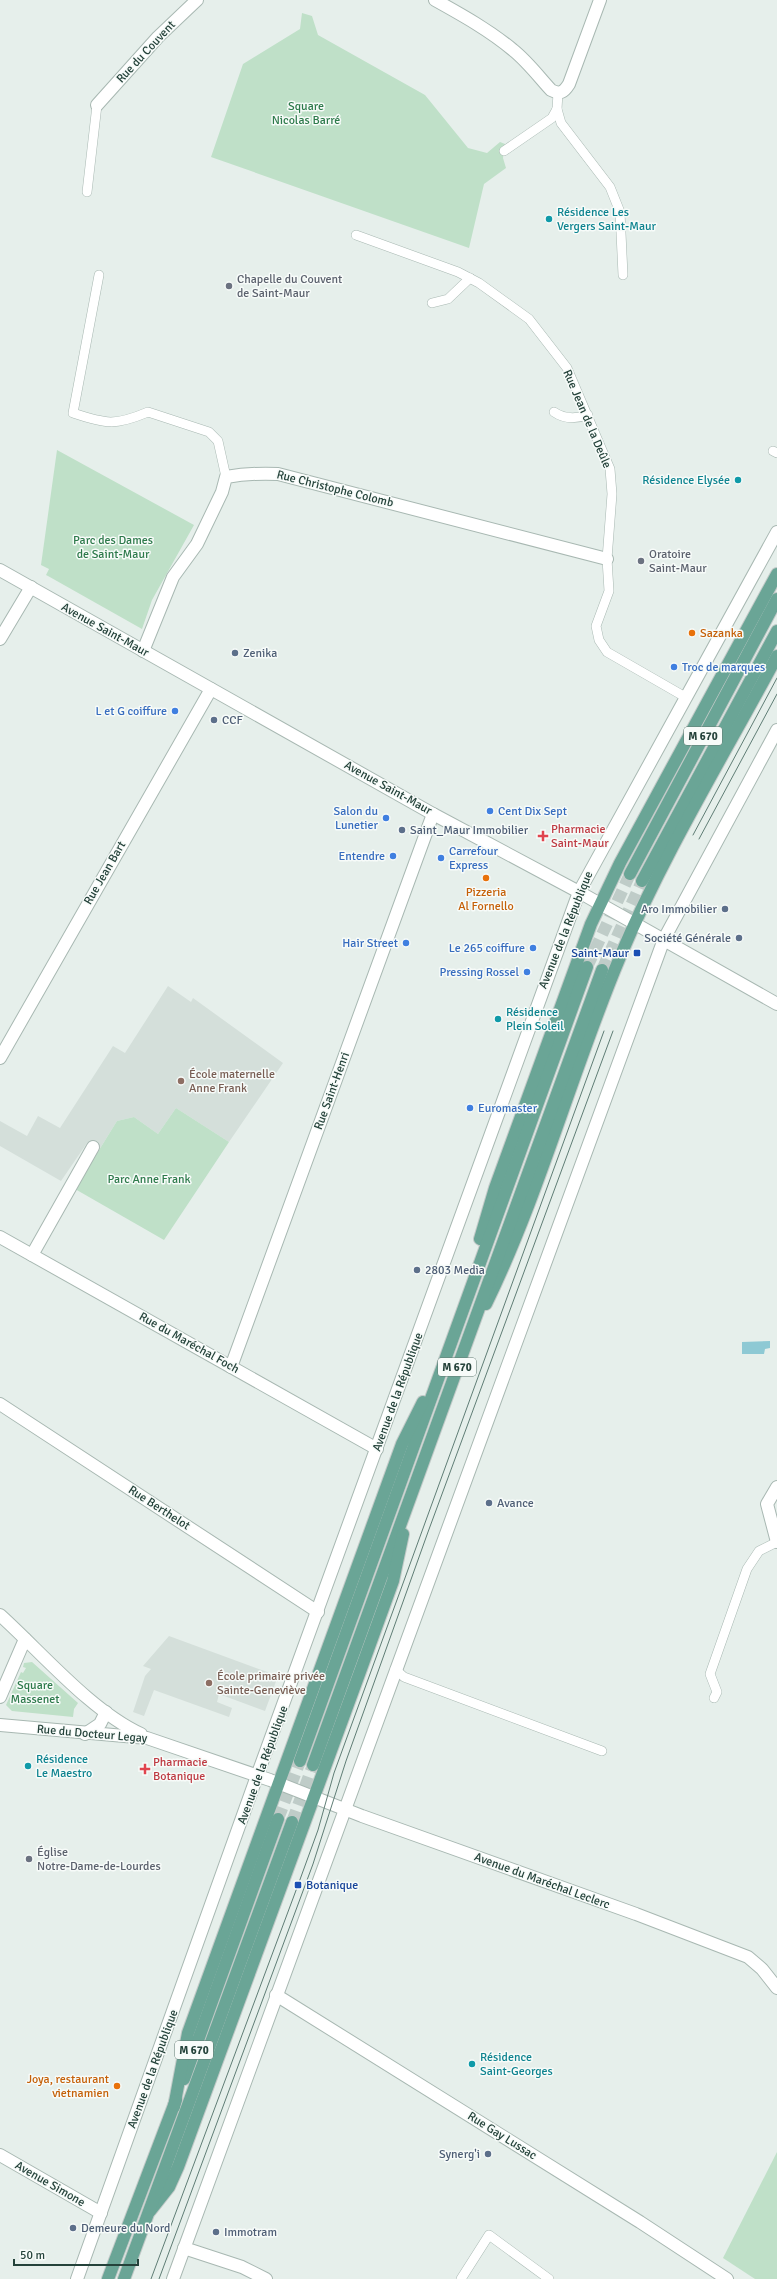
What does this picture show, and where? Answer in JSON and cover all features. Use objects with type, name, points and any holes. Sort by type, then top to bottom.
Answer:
[{"type":"main road","points":[[471,1284],[481,1236],[495,1188],[579,954],[600,904],[777,574]]},
{"type":"main road","name":"M 670","points":[[630,874],[777,599]]},
{"type":"main road","name":"M 670","points":[[642,881],[777,631]]},
{"type":"main road","points":[[459,1361],[512,1249],[609,985],[635,923],[777,656]]},
{"type":"main road","name":"M 670","points":[[300,1761],[471,1284],[587,967]]},
{"type":"main road","name":"M 670","points":[[313,1765],[602,970]]},
{"type":"main road","points":[[174,2107],[188,2033],[278,1783],[402,1444],[416,1414],[439,1375]]},
{"type":"main road","points":[[150,2211],[169,2187],[178,2167],[315,1797],[392,1581],[402,1543],[405,1512]]},
{"type":"main road","name":"M 670","points":[[108,2279],[174,2107],[278,1819]]},
{"type":"main road","name":"M 670","points":[[124,2279],[292,1822]]},
{"type":"street","name":"Rue du Couvent","points":[[97,105],[158,37],[197,0]]},
{"type":"street","points":[[435,0],[480,26],[504,43],[520,56],[551,90],[562,91],[600,0]]},
{"type":"street","name":"Rue Christophe Colomb","points":[[226,477],[259,472],[278,474],[607,559]]},
{"type":"street","points":[[143,651],[173,577],[197,544],[222,492],[226,477]]},
{"type":"street","name":"Avenue de la République","points":[[76,2279],[257,1776],[579,892],[777,532]]},
{"type":"street","name":"Avenue Saint-Maur","points":[[0,570],[434,814],[664,939],[777,1004]]},
{"type":"street","points":[[0,639],[31,588]]},
{"type":"street","name":"Rue Jean Bart","points":[[0,1058],[211,688]]},
{"type":"street","points":[[173,2279],[664,939],[777,730]]},
{"type":"street","name":"Rue Saint-Henri","points":[[231,1367],[434,814]]},
{"type":"street","points":[[32,1255],[93,1147]]},
{"type":"street","name":"Rue du Maréchal Foch","points":[[0,1237],[377,1449]]},
{"type":"street","name":"Rue Berthelot","points":[[0,1404],[318,1612]]},
{"type":"street","points":[[777,1487],[767,1504],[777,1542]]},
{"type":"street","points":[[0,1615],[106,1712],[126,1727],[147,1738]]},
{"type":"street","points":[[0,1697],[25,1639]]},
{"type":"street","points":[[85,1734],[100,1724],[106,1712]]},
{"type":"street","name":"Rue du Docteur Legay","points":[[0,1725],[85,1734],[147,1738],[296,1790]]},
{"type":"street","name":"Avenue du Maréchal Leclerc","points":[[296,1790],[345,1810],[636,1914],[748,1957],[762,1969],[777,1988]]},
{"type":"street","name":"Rue Gay Lussac","points":[[276,1995],[640,2222],[727,2279]]},
{"type":"street","name":"Avenue Simone","points":[[0,2155],[101,2213]]},
{"type":"street","points":[[184,2248],[242,2267],[266,2279]]},
{"type":"lane","points":[[504,151],[552,118],[557,109],[562,91]]},
{"type":"lane","points":[[87,192],[97,105]]},
{"type":"lane","points":[[557,109],[561,123],[610,187],[620,212],[623,275]]},
{"type":"lane","name":"Rue Jean de la Deûle","points":[[356,235],[470,278],[529,319],[536,326],[567,368],[588,414],[610,469],[612,494],[607,559],[608,591],[596,626],[599,640],[607,652],[687,698]]},
{"type":"lane","points":[[99,275],[73,413],[103,423],[126,421],[148,412],[209,432],[218,441],[226,477]]},
{"type":"lane","points":[[432,303],[448,299],[470,278]]},
{"type":"lane","points":[[554,412],[561,417],[571,418],[588,414]]},
{"type":"lane","points":[[714,1698],[717,1692],[710,1674],[747,1569],[759,1551],[777,1542]]},
{"type":"lane","points":[[395,1670],[404,1678],[602,1751]]},
{"type":"lane","points":[[461,2279],[489,2235],[549,2279]]},
{"type":"shaded area","name":"École maternelle Anne Frank","points":[[168,986],[191,1002],[193,998],[283,1063],[229,1142],[176,1108],[158,1134],[134,1117],[117,1121],[99,1150],[87,1143],[61,1181],[0,1146],[0,1121],[27,1136],[38,1116],[60,1128],[113,1046],[125,1053]]},
{"type":"shaded area","name":"École primaire privée Sainte-Geneviève","points":[[169,1636],[278,1676],[265,1711],[219,1694],[217,1702],[232,1708],[229,1717],[154,1690],[144,1716],[133,1712],[145,1676],[151,1669],[143,1666]]},
{"type":"green space","name":"Square Nicolas Barré","points":[[302,13],[312,16],[318,35],[425,95],[468,148],[487,153],[500,142],[505,144],[503,158],[506,168],[484,184],[469,248],[211,157],[243,64],[300,29]]},
{"type":"green space","name":"Parc des Dames de Saint-Maur","points":[[57,450],[194,525],[152,600],[142,629],[46,575],[49,569],[41,565]]},
{"type":"green space","name":"Parc Anne Frank","points":[[176,1108],[229,1142],[164,1240],[75,1189],[117,1121],[134,1117],[158,1134]]},
{"type":"green space","name":"Square Massenet","points":[[32,1662],[78,1703],[74,1709],[73,1717],[12,1711],[6,1705],[21,1672],[23,1673],[26,1668],[23,1667],[24,1663]]},
{"type":"green space","points":[[777,2152],[777,2279],[755,2279],[723,2258]]},
{"type":"water","points":[[770,1341],[770,1348],[765,1349],[764,1354],[742,1354],[742,1342]]},
{"type":"tunnel","points":[[587,967],[630,874]]},
{"type":"tunnel","points":[[602,970],[642,881]]},
{"type":"tunnel","points":[[278,1819],[300,1761]]},
{"type":"tunnel","points":[[292,1822],[313,1765]]},
{"type":"tram line","points":[[693,835],[777,678]]},
{"type":"tram line","points":[[699,839],[777,694]]},
{"type":"tram line","points":[[151,2279],[318,1830],[334,1773],[604,1031]]},
{"type":"tram line","points":[[159,2279],[313,1864],[346,1761],[428,1532],[613,1031]]},
{"type":"place","name":"Résidence Les Vergers Saint-Maur","points":[[549,219]]},
{"type":"place","name":"Chapelle du Couvent de Saint-Maur","points":[[229,286]]},
{"type":"place","name":"Résidence Elysée","points":[[738,480]]},
{"type":"place","name":"Oratoire Saint-Maur","points":[[641,561]]},
{"type":"place","name":"Sazanka","points":[[692,633]]},
{"type":"place","name":"Zenika","points":[[235,653]]},
{"type":"place","name":"Troc de marques","points":[[674,667]]},
{"type":"place","name":"L et G coiffure","points":[[175,711]]},
{"type":"place","name":"CCF","points":[[214,720]]},
{"type":"place","name":"Cent Dix Sept","points":[[490,811]]},
{"type":"place","name":"Salon du Lunetier","points":[[386,818]]},
{"type":"place","name":"Saint_Maur Immobilier","points":[[402,830]]},
{"type":"place","name":"Pharmacie Saint-Maur","points":[[543,836]]},
{"type":"place","name":"Entendre","points":[[393,856]]},
{"type":"place","name":"Carrefour Express","points":[[441,858]]},
{"type":"place","name":"Pizzeria Al Fornello","points":[[486,878]]},
{"type":"place","name":"Aro Immobilier","points":[[725,909]]},
{"type":"place","name":"Société Générale","points":[[739,938]]},
{"type":"place","name":"Hair Street","points":[[406,943]]},
{"type":"place","name":"Le 265 coiffure","points":[[533,948]]},
{"type":"place","name":"Saint-Maur","points":[[637,953]]},
{"type":"place","name":"Pressing Rossel","points":[[527,972]]},
{"type":"place","name":"Résidence Plein Soleil","points":[[498,1019]]},
{"type":"place","name":"École maternelle Anne Frank","points":[[181,1081]]},
{"type":"place","name":"Euromaster","points":[[470,1108]]},
{"type":"place","name":"2803 Media","points":[[417,1270]]},
{"type":"place","name":"Avance","points":[[489,1503]]},
{"type":"place","name":"École primaire privée Sainte-Geneviève","points":[[209,1683]]},
{"type":"place","name":"Résidence Le Maestro","points":[[28,1766]]},
{"type":"place","name":"Pharmacie Botanique","points":[[145,1769]]},
{"type":"place","name":"Église Notre-Dame-de-Lourdes","points":[[29,1859]]},
{"type":"place","name":"Botanique","points":[[298,1885]]},
{"type":"place","name":"Résidence Saint-Georges","points":[[472,2064]]},
{"type":"place","name":"Joya, restaurant vietnamien","points":[[117,2086]]},
{"type":"place","name":"Synerg'i","points":[[488,2154]]},
{"type":"place","name":"Demeure du Nord","points":[[73,2228]]},
{"type":"place","name":"Immotram","points":[[216,2232]]}]
